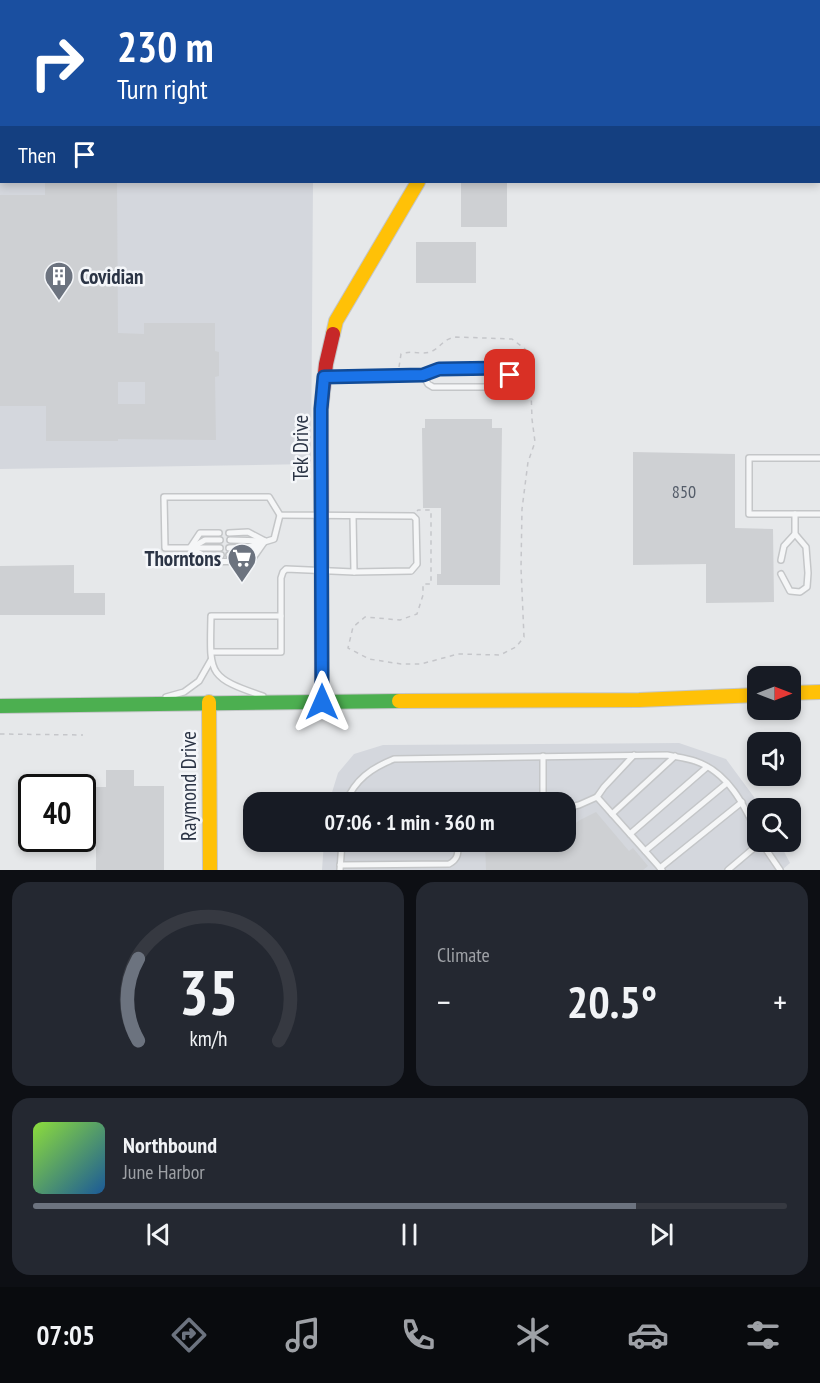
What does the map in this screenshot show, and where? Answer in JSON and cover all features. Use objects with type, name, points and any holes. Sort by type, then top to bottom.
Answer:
[{"type":"main road","name":"Tek Drive","points":[[322,702],[321,409],[324,377],[336,321],[417,183]]},
{"type":"main road","points":[[801,693],[820,692]]},
{"type":"main road","points":[[0,706],[209,702],[639,700],[747,695]]},
{"type":"main road","name":"Raymond Drive","points":[[209,702],[210,870]]},
{"type":"lane","points":[[324,377],[423,375],[439,369],[504,368],[510,375],[509,380],[502,387],[434,387],[428,384],[423,375]]},
{"type":"lane","points":[[820,458],[749,458],[749,514],[820,514]]},
{"type":"lane","points":[[220,548],[165,548],[164,496],[270,497],[280,515],[274,539],[248,547],[230,548]]},
{"type":"lane","points":[[781,574],[789,591],[800,592],[807,587],[806,547],[795,534],[795,514]]},
{"type":"lane","points":[[211,652],[281,652],[283,573],[286,569],[321,572],[411,571],[417,564],[415,518],[280,515]]},
{"type":"lane","points":[[353,516],[354,572]]},
{"type":"lane","points":[[230,536],[248,532],[265,541]]},
{"type":"lane","points":[[190,548],[200,533],[220,536]]},
{"type":"lane","points":[[781,560],[784,546],[795,534]]},
{"type":"lane","points":[[190,548],[199,562],[241,562],[251,561],[265,541]]},
{"type":"lane","points":[[229,555],[248,554],[265,541]]},
{"type":"lane","points":[[190,548],[203,555],[220,555]]},
{"type":"lane","points":[[275,702],[225,682],[218,675],[211,660],[211,616],[281,616]]},
{"type":"lane","points":[[156,703],[170,694],[184,692],[192,687],[199,681],[211,660]]},
{"type":"lane","points":[[576,806],[597,798],[604,787],[634,755]]},
{"type":"lane","points":[[543,756],[543,792]]},
{"type":"lane","points":[[612,814],[675,756]]},
{"type":"lane","points":[[351,792],[365,774],[380,764],[394,759],[675,756],[696,761],[720,774],[747,812]]},
{"type":"lane","points":[[630,834],[707,767]]},
{"type":"lane","points":[[645,851],[727,783]]},
{"type":"lane","points":[[597,798],[661,869],[742,802]]},
{"type":"lane","points":[[341,852],[340,867],[449,864],[455,861],[458,852]]},
{"type":"lane","points":[[728,870],[749,852]]},
{"type":"lane","points":[[768,852],[780,870]]},
{"type":"path","points":[[399,375],[401,354],[429,352],[448,339],[456,337],[512,339],[525,349],[530,360],[532,413],[536,442],[528,462],[522,509],[521,568],[525,625],[524,637],[516,647],[500,655],[458,654],[416,664],[369,659],[348,648],[353,627],[365,617],[400,620],[417,614],[423,596],[423,584],[431,584],[431,510],[418,510],[415,518]]},
{"type":"path","points":[[0,734],[83,735]]},
{"type":"shaded area","points":[[0,183],[313,183],[311,464],[0,469]]},
{"type":"shaded area","points":[[679,743],[726,759],[755,798],[747,798],[747,852],[784,852],[790,863],[782,870],[322,870],[323,852],[576,852],[576,792],[332,792],[338,773],[354,754],[383,745]]},
{"type":"building","name":"Covidian","points":[[45,183],[117,183],[118,333],[144,334],[144,323],[215,323],[215,351],[219,352],[219,376],[215,377],[216,440],[46,441],[46,406],[0,406],[0,195],[45,195]],"holes":[[[118,382],[145,382],[145,404],[118,404]]]},
{"type":"building","points":[[461,183],[507,183],[507,227],[461,227]]},
{"type":"building","points":[[416,242],[476,242],[476,283],[416,283]]},
{"type":"building","points":[[425,419],[492,419],[492,428],[502,428],[500,585],[437,585],[437,574],[441,574],[441,508],[423,508],[422,428],[425,428]]},
{"type":"building","points":[[633,452],[735,454],[735,528],[773,529],[774,602],[706,603],[706,564],[633,565]]},
{"type":"building","points":[[74,565],[74,593],[105,593],[105,615],[0,615],[0,566]]},
{"type":"building","points":[[106,770],[134,770],[134,786],[164,786],[164,870],[96,870],[96,787],[106,787]]},
{"type":"building","points":[[596,812],[629,851],[633,848],[648,866],[643,870],[486,870],[485,852],[576,852],[576,823]]},
{"type":"traffic: fast","points":[[0,706],[399,701]]},
{"type":"traffic: slow","points":[[333,334],[336,321],[417,183]]},
{"type":"traffic: slow","points":[[801,693],[820,692]]},
{"type":"traffic: slow","points":[[399,701],[639,700],[747,695]]},
{"type":"traffic: slow","points":[[209,702],[210,870]]},
{"type":"traffic: jam","points":[[322,702],[321,409],[326,364],[333,334]]},
{"type":"place","name":"Covidian","points":[[59,302]]},
{"type":"place","name":"Thorntons","points":[[242,584]]},
{"type":"route","points":[[322,702],[321,409],[324,377],[423,375],[434,369],[504,368],[510,375]]}]
